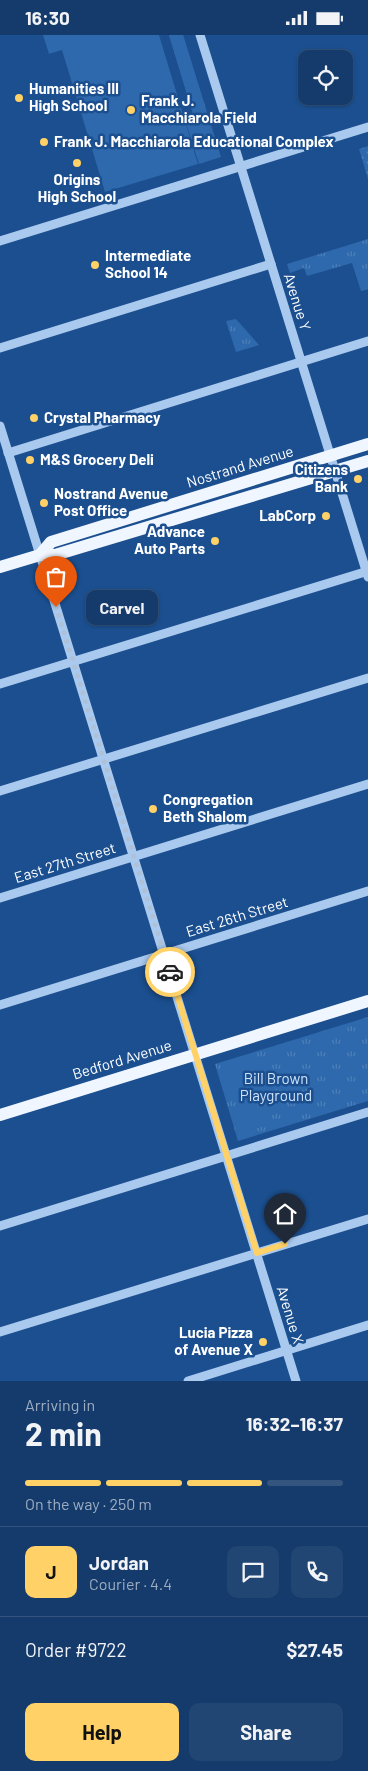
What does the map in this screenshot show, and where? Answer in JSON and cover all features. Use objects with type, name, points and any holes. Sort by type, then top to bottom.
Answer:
[{"type":"main road","name":"Nostrand Avenue","points":[[40,555],[51,542],[368,443]]},
{"type":"main road","name":"Nostrand Avenue","points":[[0,567],[40,555],[55,555],[368,461]]},
{"type":"main road","name":"Bedford Avenue","points":[[0,1115],[368,1001]]},
{"type":"street","name":"Avenue Y","points":[[200,35],[367,573]]},
{"type":"street","points":[[0,241],[368,127]]},
{"type":"street","points":[[0,349],[271,264]]},
{"type":"street","points":[[8,453],[368,341]]},
{"type":"street","name":"Avenue X","points":[[0,426],[296,1381]]},
{"type":"street","points":[[0,684],[367,573]]},
{"type":"street","points":[[0,791],[368,678]]},
{"type":"street","name":"East 27th Street","points":[[0,898],[368,784]]},
{"type":"street","name":"East 26th Street","points":[[0,1005],[368,891]]},
{"type":"street","points":[[0,1226],[368,1112]]},
{"type":"street","points":[[0,1332],[368,1219]]},
{"type":"street","points":[[188,1381],[368,1325]]},
{"type":"green space","name":"Frank J. Macchiarola Field","points":[[43,35],[159,35],[198,164],[105,192],[62,50],[49,54]]},
{"type":"green space","points":[[169,35],[183,35],[221,157],[199,164],[186,123],[195,120]]},
{"type":"green space","points":[[169,35],[183,35],[206,110],[193,114]]},
{"type":"green space","points":[[208,121],[218,153],[199,159],[189,126]]},
{"type":"green space","points":[[368,146],[368,179],[359,149]]},
{"type":"green space","points":[[368,239],[368,289],[361,291],[352,263],[307,276],[304,268],[290,273],[287,264]]},
{"type":"green space","points":[[236,319],[259,345],[236,352],[226,321]]},
{"type":"green space","name":"Bill Brown Playground","points":[[368,1017],[368,1101],[238,1141],[215,1064]]},
{"type":"green space","points":[[250,1062],[260,1092],[234,1100],[224,1070]]},
{"type":"green space","points":[[268,1105],[273,1123],[244,1132],[238,1114]]},
{"type":"way so far","points":[[56,607],[170,972]]},
{"type":"place","name":"Humanities III High School","points":[[19,98]]},
{"type":"place","name":"Frank J. Macchiarola Field","points":[[131,110]]},
{"type":"place","name":"Frank J. Macchiarola Educational Complex","points":[[44,142]]},
{"type":"place","name":"Origins High School","points":[[77,163]]},
{"type":"place","name":"Intermediate School 14","points":[[95,265]]},
{"type":"place","name":"Crystal Pharmacy","points":[[34,418]]},
{"type":"place","name":"M&S Grocery Deli","points":[[30,460]]},
{"type":"place","name":"Citizens Bank","points":[[358,479]]},
{"type":"place","name":"Nostrand Avenue Post Office","points":[[44,503]]},
{"type":"place","name":"LabCorp","points":[[326,516]]},
{"type":"place","name":"Advance Auto Parts","points":[[215,541]]},
{"type":"place","name":"Carvel","points":[[56,607]]},
{"type":"place","name":"Congregation Beth Shalom","points":[[153,809]]},
{"type":"place","name":"Lucia Pizza of Avenue X","points":[[263,1342]]},
{"type":"route","points":[[170,972],[257,1253],[285,1244]]}]
